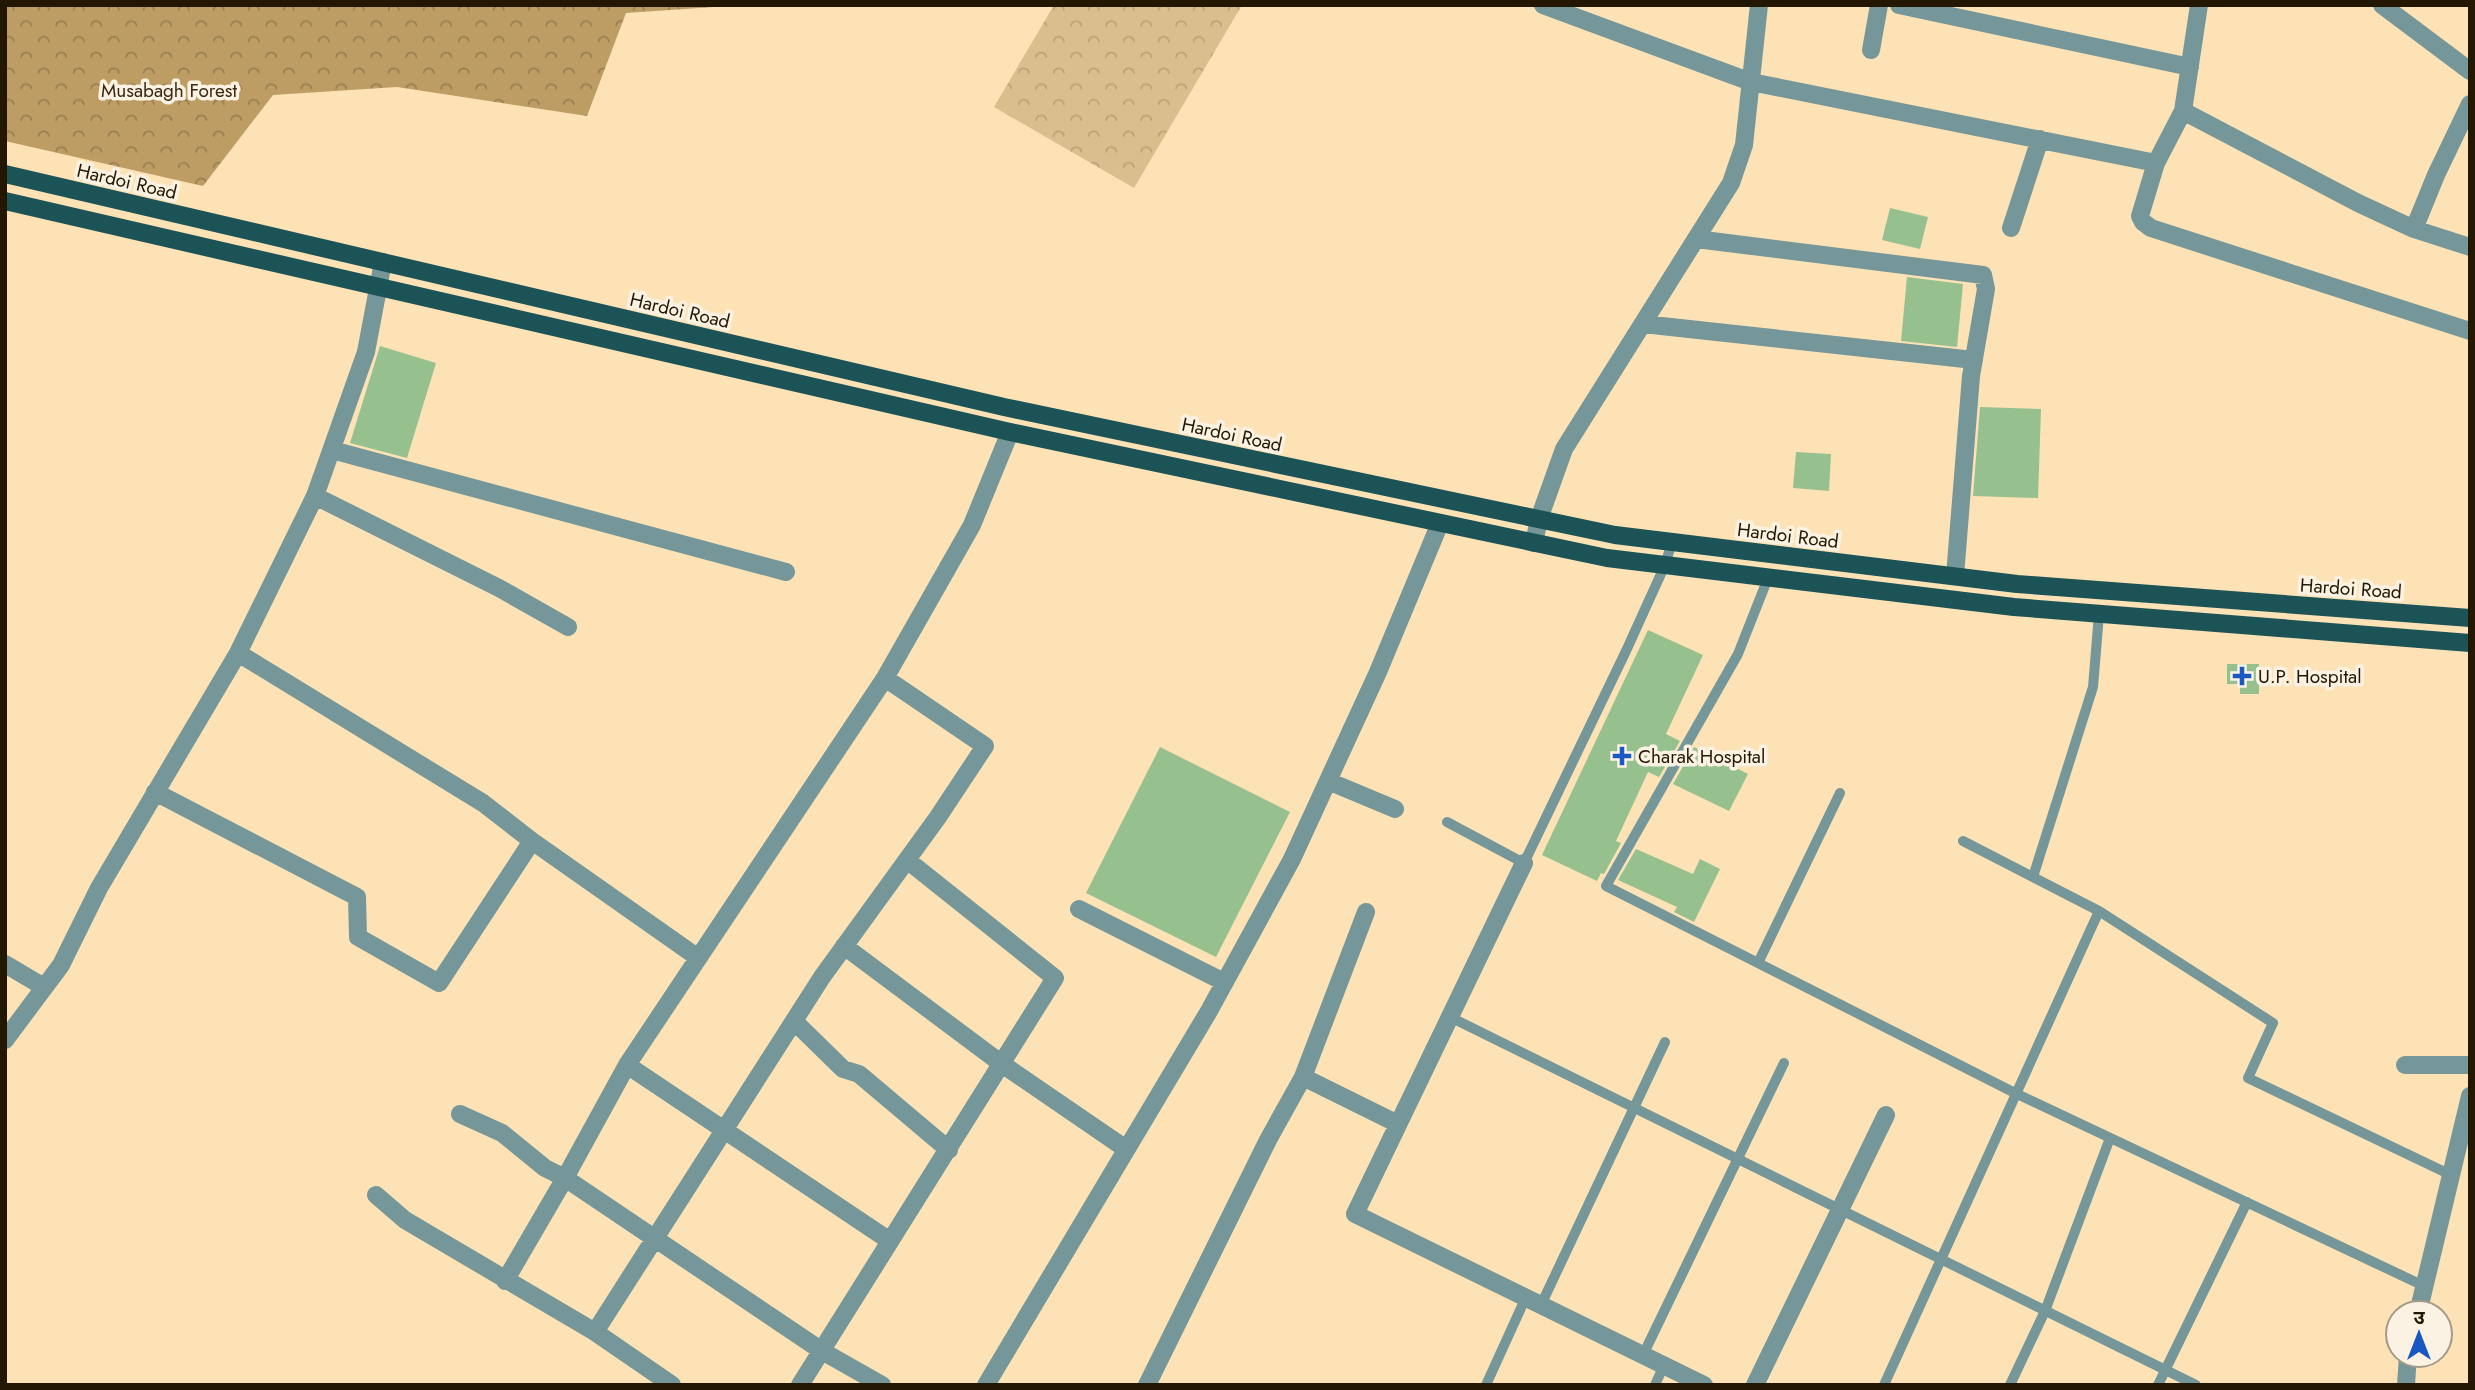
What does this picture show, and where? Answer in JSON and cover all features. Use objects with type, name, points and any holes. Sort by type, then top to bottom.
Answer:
[{"type":"main road","points":[[9,175],[6,202],[1057,443],[1607,558],[2014,607],[2470,643]]},
{"type":"main road","name":"Hardoi Road","points":[[9,175],[1062,419],[1615,535],[2017,584],[2470,618]]},
{"type":"main road","points":[[1057,443],[1062,419]]},
{"type":"street","points":[[1544,5],[1751,82],[2157,163]]},
{"type":"street","points":[[1534,543],[1539,519],[1564,449],[1731,183],[1744,145],[1759,5]]},
{"type":"street","points":[[1871,50],[1879,5]]},
{"type":"street","points":[[1899,5],[2190,67]]},
{"type":"street","points":[[2199,5],[2183,111],[2157,163],[2140,216],[2143,222],[2151,228],[2470,331]]},
{"type":"street","points":[[2382,5],[2470,71]]},
{"type":"street","points":[[2414,229],[2470,104]]},
{"type":"street","points":[[2183,111],[2358,203],[2414,229],[2470,247]]},
{"type":"street","points":[[2011,228],[2040,139]]},
{"type":"street","points":[[1696,239],[1983,275],[1986,289],[1974,360],[1955,576]]},
{"type":"street","points":[[5,1040],[61,965],[99,888],[238,653],[315,496],[366,352],[383,262]]},
{"type":"street","points":[[1643,324],[1974,360]]},
{"type":"street","points":[[505,1281],[626,1065],[885,678],[972,525],[1010,432]]},
{"type":"street","points":[[332,450],[786,572]]},
{"type":"street","points":[[315,496],[499,588],[568,627]]},
{"type":"street","points":[[986,1385],[1224,982],[1292,859],[1378,672],[1440,523]]},
{"type":"street","points":[[238,653],[483,803],[532,841],[697,957]]},
{"type":"street","points":[[594,1332],[844,946],[985,746],[885,678]]},
{"type":"street","points":[[1328,781],[1395,809]]},
{"type":"street","points":[[155,792],[357,897],[358,937],[439,983],[532,841]]},
{"type":"street","points":[[800,1385],[1055,978],[907,860]]},
{"type":"street","points":[[1524,863],[1355,1214],[1704,1385]]},
{"type":"street","points":[[1079,909],[1224,982]]},
{"type":"street","points":[[1147,1385],[1268,1140],[1303,1077],[1366,912]]},
{"type":"street","points":[[844,946],[1002,1064],[1126,1149]]},
{"type":"street","points":[[5,964],[44,987]]},
{"type":"street","points":[[794,1021],[843,1069],[859,1074],[948,1150]]},
{"type":"street","points":[[626,1065],[890,1241]]},
{"type":"street","points":[[2405,1065],[2470,1065]]},
{"type":"street","points":[[1303,1077],[1398,1124]]},
{"type":"street","points":[[2421,1299],[2470,1096]]},
{"type":"street","points":[[460,1114],[502,1133],[545,1168],[565,1178],[822,1351],[882,1385]]},
{"type":"street","points":[[1755,1385],[1885,1115]]},
{"type":"street","points":[[376,1195],[405,1220],[594,1332],[673,1385]]},
{"type":"lane","points":[[1447,822],[1524,863],[1626,652],[1665,565],[1672,541]]},
{"type":"lane","points":[[1768,578],[1738,654],[1606,886],[2015,1093],[2424,1286]]},
{"type":"lane","points":[[2033,877],[2093,687],[2099,614]]},
{"type":"lane","points":[[1758,963],[1840,793]]},
{"type":"lane","points":[[1963,841],[2099,911],[2273,1023],[2248,1078],[2451,1175]]},
{"type":"lane","points":[[1884,1385],[2099,911]]},
{"type":"lane","points":[[1450,1017],[2196,1385]]},
{"type":"lane","points":[[1486,1385],[1533,1301],[1665,1042]]},
{"type":"lane","points":[[1643,1355],[1784,1063]]},
{"type":"lane","points":[[2010,1385],[2045,1311],[2110,1138]]},
{"type":"lane","points":[[2158,1385],[2247,1202]]},
{"type":"lane","points":[[1656,1385],[1664,1365]]},
{"type":"green space","name":"Musabagh Forest","points":[[5,5],[743,5],[626,13],[587,116],[397,87],[273,95],[203,186],[5,141]]},
{"type":"green space","points":[[1054,5],[1242,5],[1134,188],[994,107]]},
{"type":"building","points":[[1890,208],[1928,217],[1920,249],[1882,240]]},
{"type":"building","points":[[1907,277],[1963,284],[1957,347],[1901,341]]},
{"type":"building","points":[[380,346],[436,363],[407,458],[350,443]]},
{"type":"building","points":[[1980,407],[2041,409],[2038,498],[1973,496]]},
{"type":"building","points":[[1796,452],[1831,454],[1829,491],[1793,488]]},
{"type":"building","points":[[1648,630],[1703,655],[1666,734],[1680,741],[1659,777],[1648,772],[1616,841],[1621,843],[1604,874],[1601,873],[1597,881],[1542,855]]},
{"type":"building","points":[[2227,664],[2259,664],[2259,694],[2240,694],[2240,684],[2227,684]]},
{"type":"building","points":[[1160,747],[1290,812],[1216,957],[1086,893]]},
{"type":"building","points":[[1694,747],[1748,774],[1729,811],[1673,784]]},
{"type":"building","points":[[1636,849],[1693,874],[1700,859],[1720,869],[1694,922],[1674,912],[1677,907],[1618,880]]},
{"type":"place","name":"U.P. Hospital","points":[[2242,676]]},
{"type":"place","name":"Charak Hospital","points":[[1622,756]]}]
